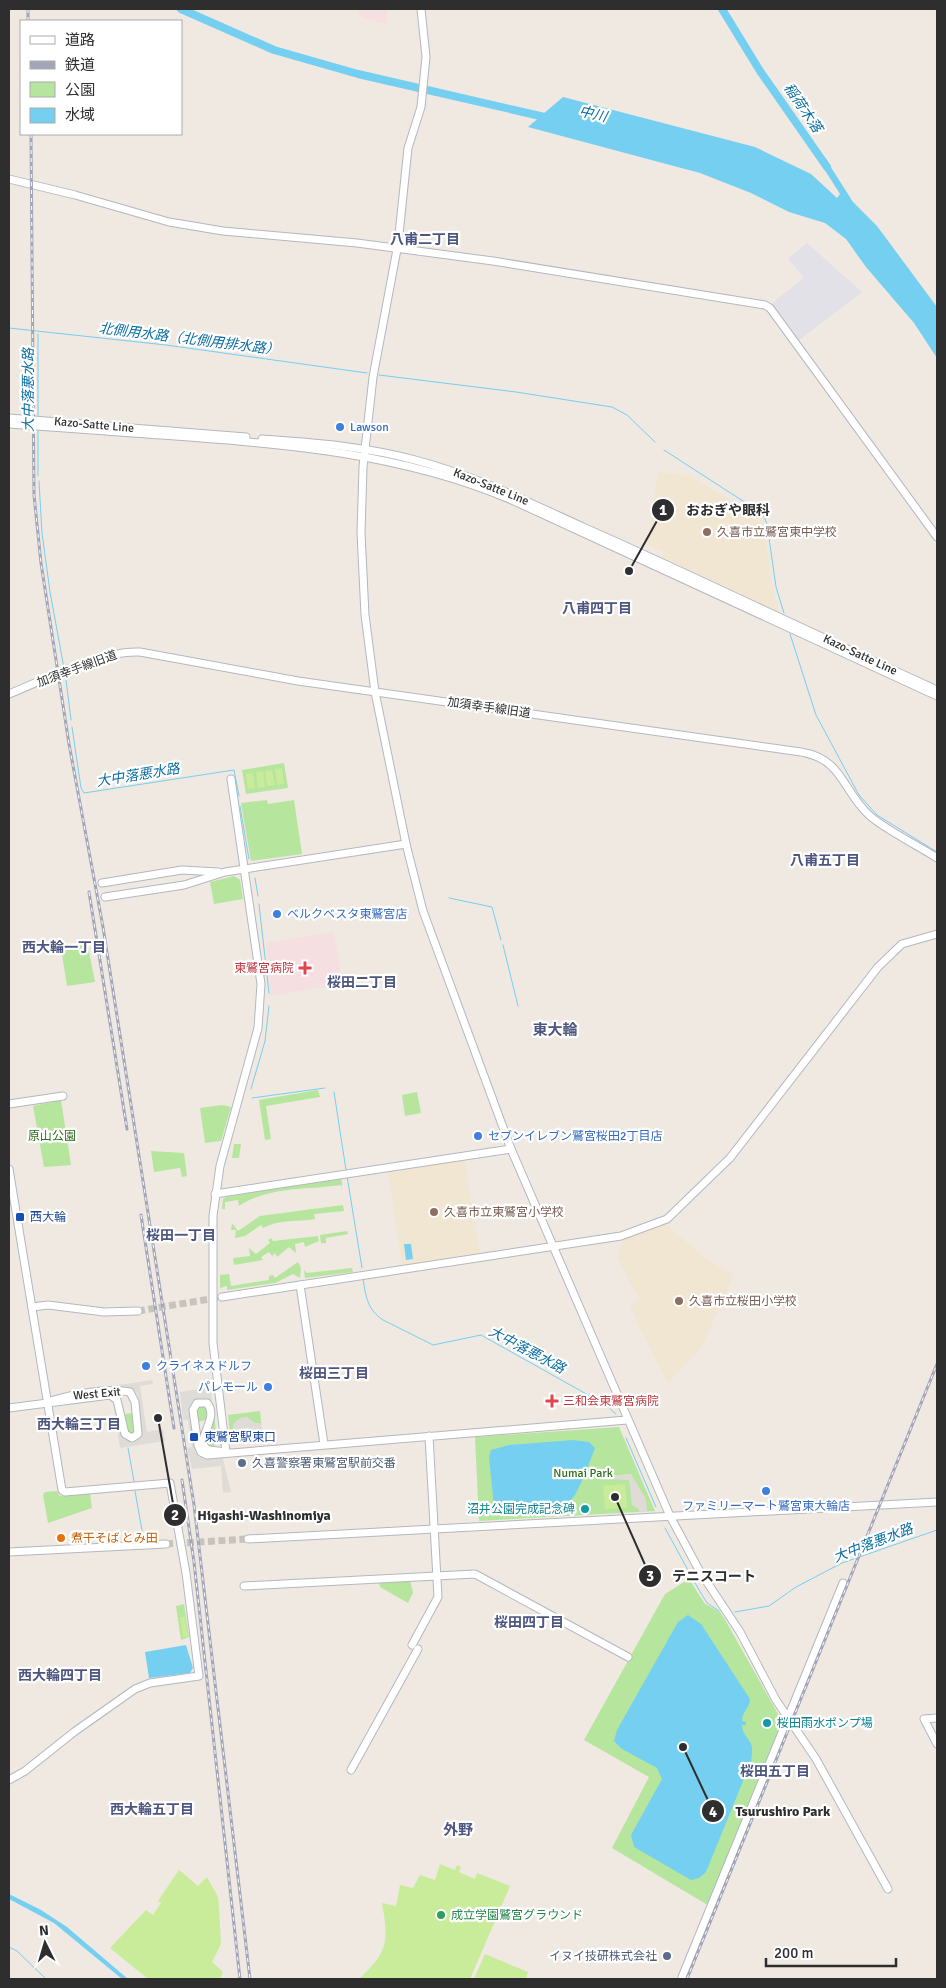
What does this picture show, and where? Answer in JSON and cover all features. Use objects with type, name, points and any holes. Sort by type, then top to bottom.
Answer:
[{"type":"street","points":[[421,9],[426,49],[420,115],[408,148],[398,249],[374,369],[361,511],[365,615],[375,692],[406,844],[423,911],[511,1149],[670,1516],[699,1570],[740,1632],[787,1717],[816,1758],[888,1888]]},
{"type":"street","points":[[9,180],[83,197],[169,222],[223,231],[350,242],[493,261],[765,305],[770,308],[937,537]]},
{"type":"street","name":"Kazo-Satte Line","points":[[9,418],[107,429],[365,452],[428,464],[509,493],[937,690]]},
{"type":"street","name":"Kazo-Satte Line","points":[[9,424],[107,429]]},
{"type":"street","name":"Kazo-Satte Line","points":[[365,452],[446,475],[499,494],[937,696]]},
{"type":"street","name":"加須幸手線旧道","points":[[9,694],[112,654],[140,652],[298,681],[814,755],[837,770],[870,816],[937,858]]},
{"type":"street","points":[[226,1452],[213,1338],[213,1216],[215,1194],[258,1028],[261,1000],[260,967],[231,779]]},
{"type":"street","points":[[105,897],[184,886],[225,872],[406,844]]},
{"type":"street","points":[[102,883],[182,870],[225,872]]},
{"type":"street","points":[[222,1297],[621,1236],[672,1216],[730,1158],[878,967],[902,944],[937,934]]},
{"type":"street","points":[[9,1104],[63,1096]]},
{"type":"street","points":[[215,1194],[511,1149]]},
{"type":"street","points":[[9,1169],[64,1492],[170,1483],[186,1573],[198,1676],[150,1683],[135,1689],[74,1732],[26,1771],[9,1780]]},
{"type":"street","points":[[300,1285],[324,1444]]},
{"type":"street","points":[[32,1307],[48,1305],[104,1312],[138,1310]]},
{"type":"street","name":"West Exit","points":[[110,1391],[130,1392],[135,1402],[138,1434],[132,1438],[125,1434],[117,1400],[112,1396],[48,1402],[59,1398],[110,1391]]},
{"type":"street","points":[[9,1408],[48,1402]]},
{"type":"street","points":[[226,1452],[207,1449],[204,1446],[203,1440],[211,1417],[210,1408],[207,1403],[197,1403],[193,1410],[200,1451],[211,1455],[226,1452],[627,1420]]},
{"type":"street","points":[[351,1770],[415,1647],[437,1600],[429,1436]]},
{"type":"street","points":[[248,1540],[937,1502]]},
{"type":"street","points":[[9,1552],[166,1544]]},
{"type":"street","points":[[244,1586],[470,1573],[484,1577],[628,1657]]},
{"type":"street","points":[[682,1977],[843,1583]]},
{"type":"street","points":[[937,1718],[924,1719],[937,1744]]},
{"type":"shaded area","points":[[360,9],[388,9],[385,23],[368,20],[358,14]]},
{"type":"shaded area","points":[[807,243],[862,292],[798,341],[771,304],[804,278],[788,258]]},
{"type":"shaded area","name":"久喜市立鷲宮東中学校","points":[[658,472],[690,476],[752,513],[754,511],[760,515],[764,522],[771,578],[779,612],[669,561],[662,557],[664,552],[647,545]]},
{"type":"shaded area","name":"東鷲宮病院","points":[[334,932],[342,984],[271,996],[266,943]]},
{"type":"shaded area","name":"久喜市立東鷲宮小学校","points":[[464,1159],[480,1253],[402,1265],[388,1171]]},
{"type":"shaded area","name":"久喜市立桜田小学校","points":[[665,1224],[705,1258],[734,1275],[702,1346],[669,1382],[666,1380],[630,1307],[640,1297],[633,1289],[617,1257],[624,1239]]},
{"type":"shaded area","points":[[152,1380],[153,1384],[140,1386],[147,1432],[163,1429],[165,1441],[120,1448],[113,1403],[106,1396],[116,1401],[122,1435],[131,1441],[137,1440],[142,1435],[138,1396],[130,1388],[104,1387]]},
{"type":"shaded area","points":[[210,1380],[212,1401],[197,1400],[190,1406],[196,1451],[200,1456],[219,1456],[223,1459],[231,1492],[223,1493],[221,1466],[192,1469],[187,1448],[192,1447],[188,1420],[183,1420],[180,1392],[206,1388]]},
{"type":"shaded area","points":[[247,1417],[255,1423],[261,1423],[262,1431],[256,1431],[248,1439],[234,1444],[231,1436],[235,1436],[234,1423],[240,1418]]},
{"type":"shaded area","points":[[631,1474],[646,1499],[647,1511],[639,1512],[639,1509],[632,1505],[629,1480],[609,1479],[609,1476]]},
{"type":"green space","points":[[284,763],[288,788],[246,794],[242,770]]},
{"type":"green space","points":[[282,768],[284,784],[277,785],[275,769]]},
{"type":"green space","points":[[272,770],[275,785],[267,786],[265,771]]},
{"type":"green space","points":[[263,771],[265,787],[258,788],[256,772]]},
{"type":"green space","points":[[253,773],[255,788],[248,789],[246,774]]},
{"type":"green space","points":[[267,800],[268,804],[294,800],[302,854],[251,861],[241,803]]},
{"type":"green space","points":[[234,876],[240,880],[243,899],[214,904],[210,882]]},
{"type":"green space","points":[[87,942],[95,982],[67,986],[61,948]]},
{"type":"green space","points":[[318,1090],[320,1097],[266,1106],[271,1139],[265,1140],[259,1100]]},
{"type":"green space","points":[[417,1092],[421,1113],[405,1116],[402,1095]]},
{"type":"green space","name":"原山公園","points":[[61,1100],[71,1165],[44,1167],[33,1106]]},
{"type":"green space","points":[[222,1105],[231,1107],[221,1141],[205,1143],[200,1108]]},
{"type":"green space","points":[[234,1144],[241,1144],[239,1158],[232,1158]]},
{"type":"green space","points":[[151,1151],[184,1153],[187,1176],[182,1177],[180,1168],[154,1172]]},
{"type":"green space","points":[[339,1178],[342,1180],[342,1189],[341,1185],[276,1192],[263,1195],[239,1206],[238,1200],[225,1202],[225,1209],[222,1209],[223,1199],[226,1197]]},
{"type":"green space","points":[[343,1205],[344,1211],[314,1214],[315,1219],[282,1222],[263,1228],[261,1225],[245,1236],[235,1238],[236,1230],[231,1230],[232,1223],[238,1231],[260,1216]]},
{"type":"green space","points":[[347,1231],[348,1234],[326,1238],[326,1243],[321,1243],[320,1235]]},
{"type":"green space","points":[[318,1236],[319,1241],[305,1247],[304,1242],[295,1244],[296,1253],[289,1247],[277,1257],[275,1253],[272,1256],[269,1252],[261,1257],[263,1260],[234,1265],[233,1258],[250,1256],[249,1248],[256,1254],[270,1243],[268,1240],[271,1238],[273,1241]]},
{"type":"green space","points":[[298,1262],[301,1268],[300,1278],[293,1274],[275,1283],[227,1290],[227,1286],[220,1288],[220,1275],[229,1274],[231,1286],[269,1280],[269,1276],[273,1275],[275,1278]]},
{"type":"green space","points":[[352,1268],[353,1272],[305,1278],[304,1270],[307,1273]]},
{"type":"green space","points":[[212,1401],[217,1438],[214,1447],[206,1441],[209,1402]]},
{"type":"green space","points":[[205,1405],[208,1409],[207,1420],[197,1422],[196,1408]]},
{"type":"green space","points":[[260,1411],[263,1441],[234,1444],[231,1441],[228,1415]]},
{"type":"green space","points":[[133,1413],[136,1432],[132,1434],[128,1432],[124,1417],[126,1414]]},
{"type":"green space","name":"Numai Park","points":[[619,1427],[655,1511],[479,1521],[475,1437]]},
{"type":"green space","points":[[625,1484],[627,1508],[605,1509],[603,1486]]},
{"type":"green space","points":[[57,1491],[60,1496],[90,1494],[92,1508],[48,1523],[43,1495],[45,1492]]},
{"type":"green space","points":[[689,1579],[705,1604],[720,1612],[724,1618],[782,1721],[709,1903],[706,1904],[612,1848],[649,1777],[584,1740],[665,1594]]},
{"type":"green space","points":[[410,1580],[413,1593],[408,1603],[380,1587],[379,1581]]},
{"type":"green space","points":[[184,1604],[189,1637],[181,1640],[176,1606]]},
{"type":"green space","points":[[180,1617],[185,1617],[188,1637],[183,1637]]},
{"type":"green space","name":"成立学園鷲宮グラウンド","points":[[440,1864],[455,1870],[457,1865],[461,1867],[459,1872],[475,1879],[477,1873],[510,1886],[470,1979],[359,1979],[376,1961],[384,1945],[385,1928],[382,1903],[396,1906],[400,1885],[413,1888],[420,1875],[435,1880]]},
{"type":"green space","points":[[179,1870],[198,1886],[207,1877],[218,1897],[221,1944],[212,1962],[223,1972],[220,1979],[148,1979],[110,1948],[146,1910],[153,1915],[161,1903],[158,1901]]},
{"type":"green space","name":"成立学園鷲宮グラウンド","points":[[485,1954],[528,1972],[526,1979],[474,1979]]},
{"type":"water","points":[[563,97],[755,147],[811,174],[837,198],[840,194],[819,161],[825,158],[853,202],[877,226],[937,307],[937,358],[914,323],[866,267],[846,239],[825,223],[789,212],[751,193],[700,173],[528,127]]},
{"type":"water","points":[[404,1244],[411,1244],[413,1259],[406,1260]]},
{"type":"water","points":[[573,1440],[589,1442],[595,1448],[587,1469],[590,1470],[569,1502],[560,1506],[499,1509],[494,1506],[489,1458],[491,1450],[509,1445]]},
{"type":"water","points":[[688,1615],[701,1624],[750,1699],[742,1718],[746,1725],[742,1725],[752,1749],[752,1764],[750,1764],[706,1872],[699,1878],[691,1880],[634,1847],[631,1835],[662,1779],[657,1768],[622,1749],[614,1741],[617,1730],[678,1622]]},
{"type":"water","points":[[186,1645],[193,1668],[190,1673],[149,1678],[145,1652]]},
{"type":"water","points":[[9,1894],[41,1910],[67,1927],[128,1979],[122,1979],[54,1923],[9,1899]]},
{"type":"waterway","name":"中川","points":[[181,9],[274,50],[358,74],[549,118]]},
{"type":"waterway","name":"稲荷木落","points":[[722,9],[760,71],[827,167]]},
{"type":"waterway","name":"北側用水路（北側用排水路）","points":[[9,328],[166,345],[367,373]]},
{"type":"waterway","name":"大中落悪水路","points":[[38,334],[38,417]]},
{"type":"waterway","name":"北側用水路（北側用排水路）","points":[[379,375],[516,392],[612,407],[627,415],[655,442]]},
{"type":"waterway","name":"大中落悪水路","points":[[38,429],[38,476]]},
{"type":"waterway","name":"北側用水路（北側用排水路）","points":[[664,450],[763,514],[767,524],[776,587],[784,613]]},
{"type":"waterway","name":"大中落悪水路","points":[[39,481],[42,533],[50,592],[64,668]]},
{"type":"waterway","name":"北側用水路（北側用排水路）","points":[[790,634],[816,715],[859,795],[877,815],[937,852]]},
{"type":"waterway","name":"大中落悪水路","points":[[65,672],[71,720]]},
{"type":"waterway","name":"大中落悪水路","points":[[72,727],[81,788],[84,793],[234,770],[239,796]]},
{"type":"waterway","name":"大中落悪水路","points":[[240,806],[249,859]]},
{"type":"waterway","name":"大中落悪水路","points":[[255,878],[258,896]]},
{"type":"waterway","points":[[449,898],[492,907],[501,940]]},
{"type":"waterway","name":"大中落悪水路","points":[[259,904],[269,993]]},
{"type":"waterway","points":[[503,945],[518,1006]]},
{"type":"waterway","name":"大中落悪水路","points":[[251,1089],[265,1041],[269,1006]]},
{"type":"waterway","name":"大中落悪水路","points":[[252,1098],[325,1088]]},
{"type":"waterway","name":"大中落悪水路","points":[[334,1092],[346,1170]]},
{"type":"waterway","name":"大中落悪水路","points":[[347,1176],[362,1268]]},
{"type":"waterway","name":"大中落悪水路","points":[[363,1279],[370,1307],[383,1320],[433,1345],[481,1335],[606,1405],[616,1414]]},
{"type":"waterway","name":"大中落悪水路","points":[[626,1438],[656,1507]]},
{"type":"waterway","points":[[128,1448],[134,1481]]},
{"type":"waterway","points":[[135,1491],[143,1536]]},
{"type":"waterway","name":"大中落悪水路","points":[[665,1528],[689,1572]]},
{"type":"waterway","name":"大中落悪水路","points":[[735,1612],[769,1606],[796,1587],[842,1563],[937,1530]]},
{"type":"waterway","name":"大中落悪水路","points":[[692,1578],[707,1603],[719,1611]]},
{"type":"waterway","points":[[9,1947],[17,1951],[46,1979]]},
{"type":"tunnel","points":[[138,1311],[222,1297]]},
{"type":"tunnel","points":[[166,1544],[248,1539]]},
{"type":"railway","points":[[28,9],[28,20]]},
{"type":"railway","points":[[31,135],[34,495],[41,563],[69,744],[103,927],[194,1505],[250,1979]]},
{"type":"railway","points":[[89,892],[127,1129]]},
{"type":"railway","points":[[141,1215],[174,1428]]},
{"type":"railway","points":[[687,1979],[937,1364]]},
{"type":"railway","points":[[182,1480],[194,1562],[240,1979]]},
{"type":"place","name":"Lawson","points":[[340,427]]},
{"type":"place","name":"久喜市立鷲宮東中学校","points":[[707,532]]},
{"type":"place","name":"おおぎや眼科","points":[[629,571]]},
{"type":"place","name":"ベルクベスタ東鷲宮店","points":[[277,914]]},
{"type":"place","name":"東鷲宮病院","points":[[305,968]]},
{"type":"place","name":"セブンイレブン鷲宮桜田2丁目店","points":[[478,1136]]},
{"type":"place","name":"久喜市立東鷲宮小学校","points":[[434,1212]]},
{"type":"place","name":"西大輪","points":[[20,1217]]},
{"type":"place","name":"久喜市立桜田小学校","points":[[679,1301]]},
{"type":"place","name":"クライネスドルフ","points":[[146,1366]]},
{"type":"place","name":"パレモール","points":[[268,1387]]},
{"type":"place","name":"三和会東鷲宮病院","points":[[552,1401]]},
{"type":"place","name":"Higashi-Washinomiya","points":[[158,1418]]},
{"type":"place","name":"東鷲宮駅東口","points":[[194,1437]]},
{"type":"place","name":"久喜警察署東鷲宮駅前交番","points":[[242,1463]]},
{"type":"place","name":"ファミリーマート鷲宮東大輪店","points":[[766,1491]]},
{"type":"place","name":"テニスコート","points":[[615,1497]]},
{"type":"place","name":"沼井公園完成記念碑","points":[[585,1509]]},
{"type":"place","name":"煮干そば とみ田","points":[[61,1538]]},
{"type":"place","name":"桜田雨水ポンプ場","points":[[767,1723]]},
{"type":"place","name":"Tsurushiro Park","points":[[683,1747]]},
{"type":"place","name":"成立学園鷲宮グラウンド","points":[[441,1915]]},
{"type":"place","name":"イヌイ技研株式会社","points":[[667,1956]]},
{"type":"district","name":"八甫二丁目","points":[[425,239]]},
{"type":"district","name":"八甫四丁目","points":[[597,608]]},
{"type":"district","name":"八甫五丁目","points":[[825,860]]},
{"type":"district","name":"西大輪一丁目","points":[[64,947]]},
{"type":"district","name":"桜田二丁目","points":[[362,982]]},
{"type":"district","name":"東大輪","points":[[555,1030]]},
{"type":"district","name":"桜田一丁目","points":[[181,1235]]},
{"type":"district","name":"桜田三丁目","points":[[334,1373]]},
{"type":"district","name":"西大輪三丁目","points":[[79,1424]]},
{"type":"district","name":"桜田四丁目","points":[[529,1622]]},
{"type":"district","name":"西大輪四丁目","points":[[60,1675]]},
{"type":"district","name":"桜田五丁目","points":[[775,1771]]},
{"type":"district","name":"西大輪五丁目","points":[[152,1809]]},
{"type":"district","name":"外野","points":[[458,1830]]}]
